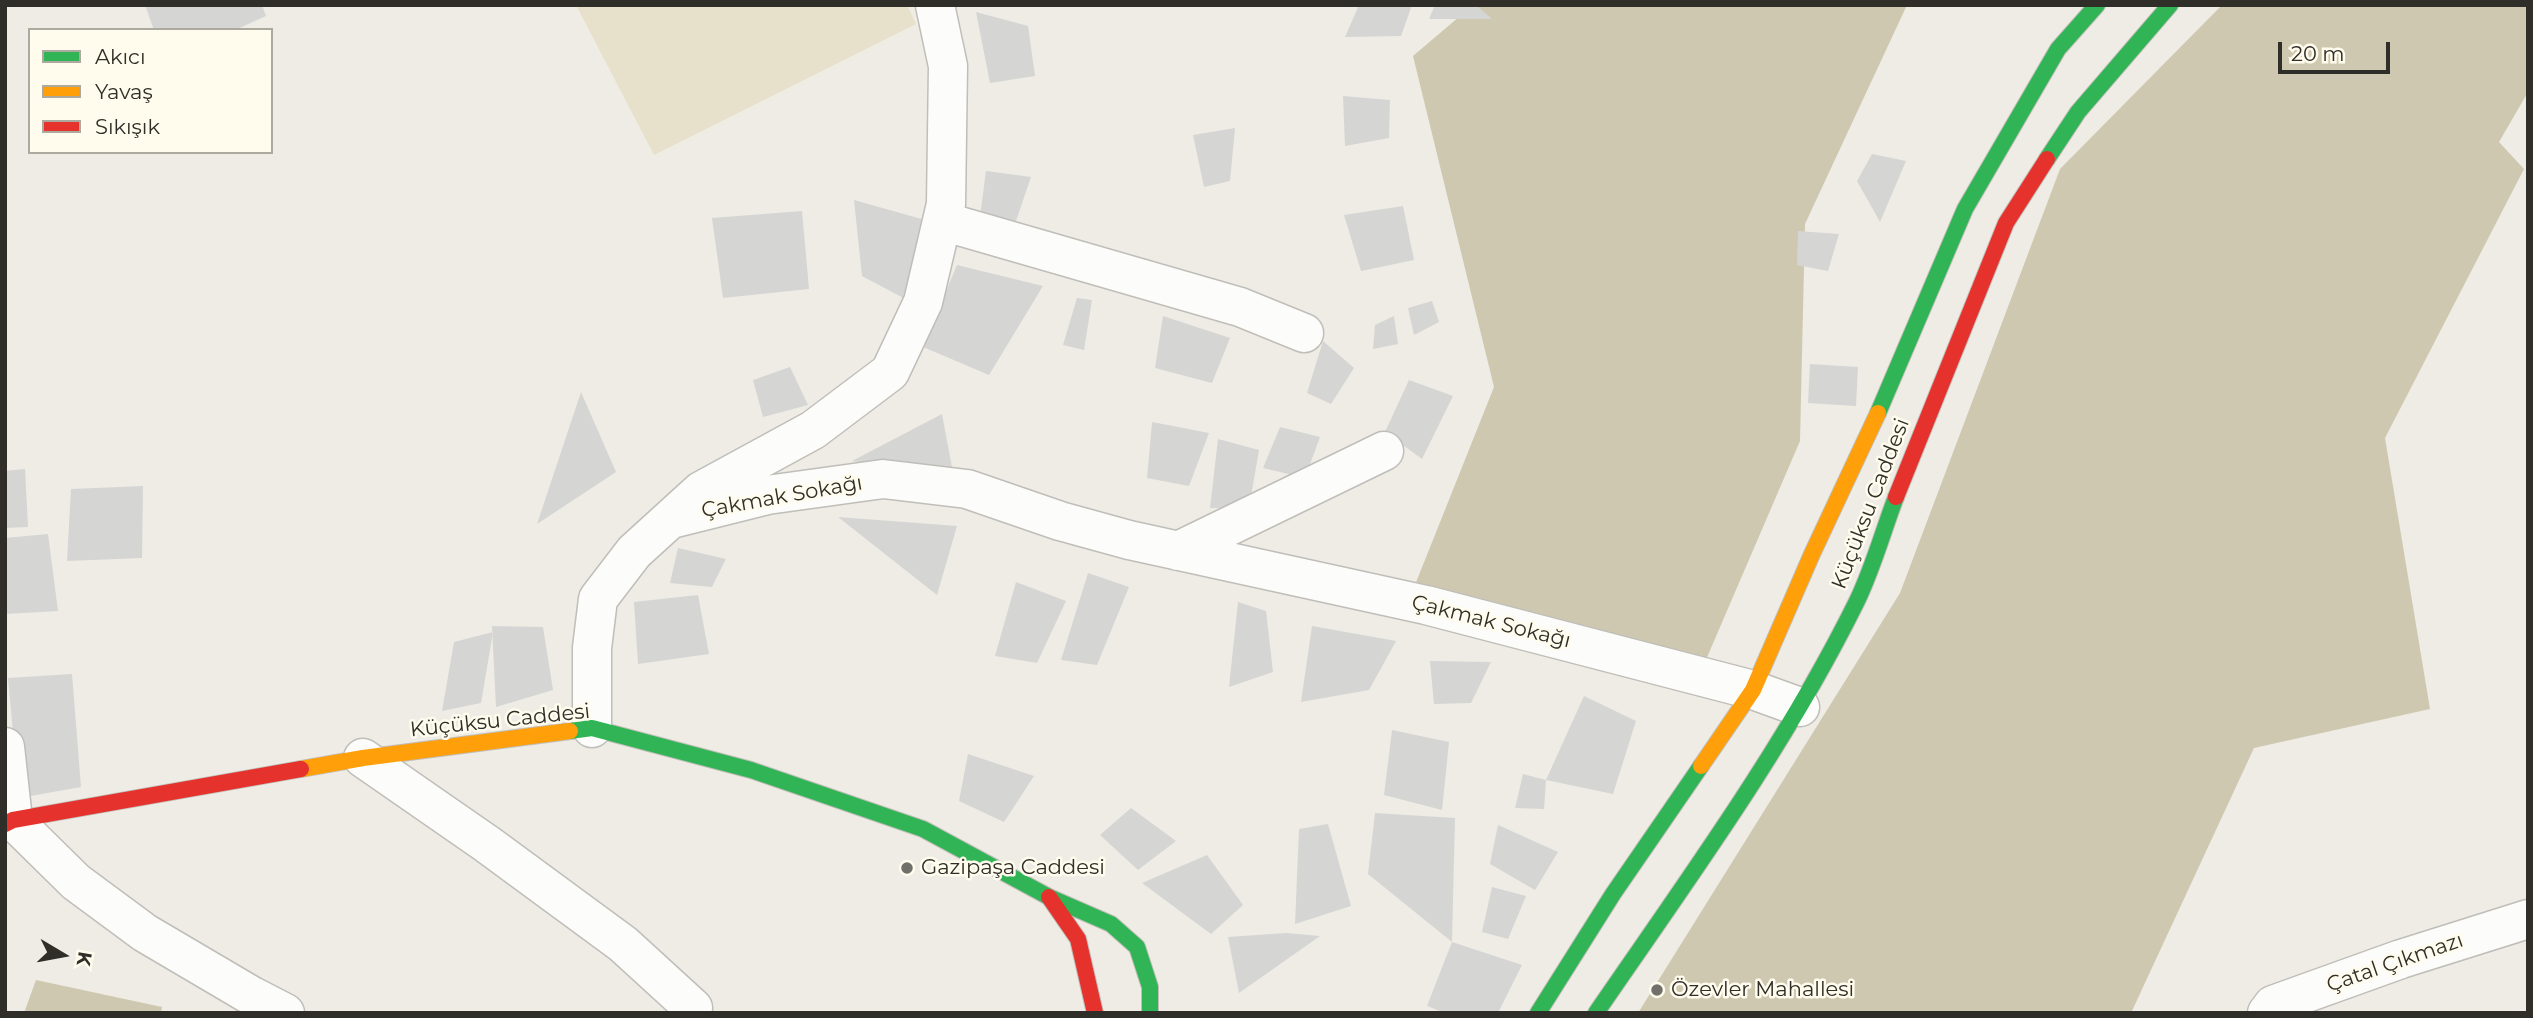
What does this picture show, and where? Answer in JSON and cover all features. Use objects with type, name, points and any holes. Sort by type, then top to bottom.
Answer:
[{"type":"main road","name":"Küçüksu Caddesi","points":[[1538,1013],[1613,894],[1753,690],[1881,406],[1965,209],[2058,50],[2097,5]]},
{"type":"main road","name":"Küçüksu Caddesi","points":[[1596,1013],[1733,814],[1800,707],[1858,599],[1919,435],[2006,223],[2078,112],[2170,5]]},
{"type":"main road","name":"Küçüksu Caddesi","points":[[8,821],[363,758],[592,728],[751,771],[923,829],[1049,897],[1111,924],[1137,947],[1150,987],[1150,1013]]},
{"type":"main road","name":"Küçüksu Caddesi","points":[[1049,897],[1078,939],[1095,1013]]},
{"type":"street","points":[[592,728],[592,648],[598,599],[634,552],[701,491],[813,429],[890,372],[923,302],[946,204],[948,66],[935,5]]},
{"type":"street","points":[[942,221],[1240,307],[1304,332]]},
{"type":"street","points":[[1178,551],[1384,451]]},
{"type":"street","name":"Çakmak Sokağı","points":[[671,519],[767,495],[883,479],[967,489],[1060,522],[1178,551],[1426,605],[1753,690],[1800,707]]},
{"type":"street","points":[[5,747],[8,821],[76,882],[145,933],[285,1013]]},
{"type":"street","points":[[363,758],[623,944],[693,1008]]},
{"type":"street","name":"Çatal Çıkmazı","points":[[2267,1013],[2273,1006],[2401,959],[2528,919]]},
{"type":"shaded area","points":[[576,5],[907,5],[916,24],[654,155]]},
{"type":"shaded area","points":[[1473,5],[1907,5],[1805,224],[1800,441],[1702,669],[1401,620],[1494,387],[1413,56]]},
{"type":"shaded area","points":[[2222,5],[2528,5],[2528,92],[2499,142],[2524,169],[2385,438],[2430,709],[2254,748],[2131,1013],[1638,1013],[1900,593],[2060,169]]},
{"type":"shaded area","points":[[36,980],[162,1007],[161,1013],[24,1013]]},
{"type":"building","points":[[145,5],[262,5],[266,16],[239,28],[153,28]]},
{"type":"building","points":[[1359,5],[1412,5],[1401,36],[1345,37]]},
{"type":"building","points":[[1435,5],[1476,5],[1492,19],[1429,19]]},
{"type":"building","points":[[976,12],[1028,26],[1035,76],[990,83]]},
{"type":"building","points":[[1343,96],[1390,100],[1389,138],[1345,146]]},
{"type":"building","points":[[1235,128],[1230,181],[1204,187],[1193,135]]},
{"type":"building","points":[[1872,154],[1906,161],[1880,222],[1857,181]]},
{"type":"building","points":[[986,171],[1031,177],[1014,227],[978,232]]},
{"type":"building","points":[[854,200],[925,220],[913,303],[862,276]]},
{"type":"building","points":[[1403,206],[1414,260],[1361,271],[1344,215]]},
{"type":"building","points":[[802,211],[809,289],[723,298],[712,218]]},
{"type":"building","points":[[1798,231],[1839,234],[1828,271],[1797,265]]},
{"type":"building","points":[[957,265],[1043,286],[989,375],[923,347]]},
{"type":"building","points":[[1077,298],[1092,300],[1084,350],[1063,345]]},
{"type":"building","points":[[1432,301],[1439,322],[1414,335],[1408,308]]},
{"type":"building","points":[[1163,316],[1230,338],[1212,383],[1155,368]]},
{"type":"building","points":[[1394,316],[1398,344],[1373,349],[1375,325]]},
{"type":"building","points":[[1323,341],[1354,368],[1331,404],[1307,393]]},
{"type":"building","points":[[1810,364],[1858,367],[1856,406],[1808,403]]},
{"type":"building","points":[[790,367],[808,405],[763,417],[753,380]]},
{"type":"building","points":[[1409,380],[1453,396],[1422,459],[1385,432]]},
{"type":"building","points":[[581,392],[616,472],[537,524]]},
{"type":"building","points":[[942,414],[954,478],[852,461]]},
{"type":"building","points":[[1152,422],[1209,433],[1189,486],[1147,478]]},
{"type":"building","points":[[1280,427],[1320,437],[1305,478],[1263,468]]},
{"type":"building","points":[[1218,439],[1259,450],[1249,508],[1210,508]]},
{"type":"building","points":[[25,469],[28,527],[5,528],[5,471]]},
{"type":"building","points":[[143,486],[142,558],[67,561],[71,489]]},
{"type":"building","points":[[838,517],[957,526],[937,595]]},
{"type":"building","points":[[48,534],[58,611],[5,614],[5,538]]},
{"type":"building","points":[[678,548],[726,559],[712,587],[670,583]]},
{"type":"building","points":[[1088,573],[1129,587],[1097,665],[1061,660]]},
{"type":"building","points":[[1016,582],[1066,601],[1037,663],[995,656]]},
{"type":"building","points":[[698,595],[709,654],[638,664],[634,602]]},
{"type":"building","points":[[1238,602],[1266,611],[1273,672],[1229,687]]},
{"type":"building","points":[[492,626],[543,627],[553,690],[496,707]]},
{"type":"building","points":[[1312,626],[1396,641],[1369,690],[1301,702]]},
{"type":"building","points":[[493,632],[481,703],[442,711],[454,642]]},
{"type":"building","points":[[1430,661],[1491,662],[1471,703],[1434,704]]},
{"type":"building","points":[[72,674],[81,787],[19,798],[8,678]]},
{"type":"building","points":[[1584,696],[1636,721],[1613,794],[1546,780]]},
{"type":"building","points":[[1392,730],[1449,742],[1442,810],[1384,795]]},
{"type":"building","points":[[968,754],[1034,776],[1004,822],[959,801]]},
{"type":"building","points":[[1523,774],[1546,780],[1544,809],[1515,808]]},
{"type":"building","points":[[1131,808],[1176,841],[1138,870],[1100,835]]},
{"type":"building","points":[[1375,813],[1455,818],[1452,942],[1368,874]]},
{"type":"building","points":[[1328,824],[1351,906],[1295,924],[1299,829]]},
{"type":"building","points":[[1498,825],[1558,852],[1535,890],[1490,864]]},
{"type":"building","points":[[1207,855],[1243,905],[1211,934],[1142,883]]},
{"type":"building","points":[[1492,887],[1526,896],[1508,939],[1482,932]]},
{"type":"building","points":[[1286,933],[1320,936],[1239,993],[1228,937]]},
{"type":"building","points":[[1452,942],[1522,965],[1498,1013],[1445,1013],[1427,1006]]},
{"type":"traffic: fast","points":[[1878,413],[1965,209],[2058,49],[2097,5]]},
{"type":"traffic: fast","points":[[2047,159],[2078,112],[2170,5]]},
{"type":"traffic: fast","points":[[1596,1013],[1734,812],[1799,708],[1857,601],[1896,497]]},
{"type":"traffic: fast","points":[[570,731],[592,728],[751,770],[923,829],[1049,897],[1111,924],[1137,947],[1150,987],[1150,1013]]},
{"type":"traffic: fast","points":[[1538,1013],[1613,894],[1701,766]]},
{"type":"traffic: slow","points":[[1701,766],[1753,690],[1812,554],[1878,413]]},
{"type":"traffic: slow","points":[[301,769],[363,758],[570,731]]},
{"type":"traffic: jam","points":[[1896,497],[2006,223],[2047,159]]},
{"type":"traffic: jam","points":[[5,824],[13,820],[301,769]]},
{"type":"traffic: jam","points":[[1049,897],[1078,939],[1095,1013]]},
{"type":"place","name":"Gazipaşa Caddesi","points":[[907,868]]},
{"type":"place","name":"Özevler Mahallesi","points":[[1657,990]]}]
